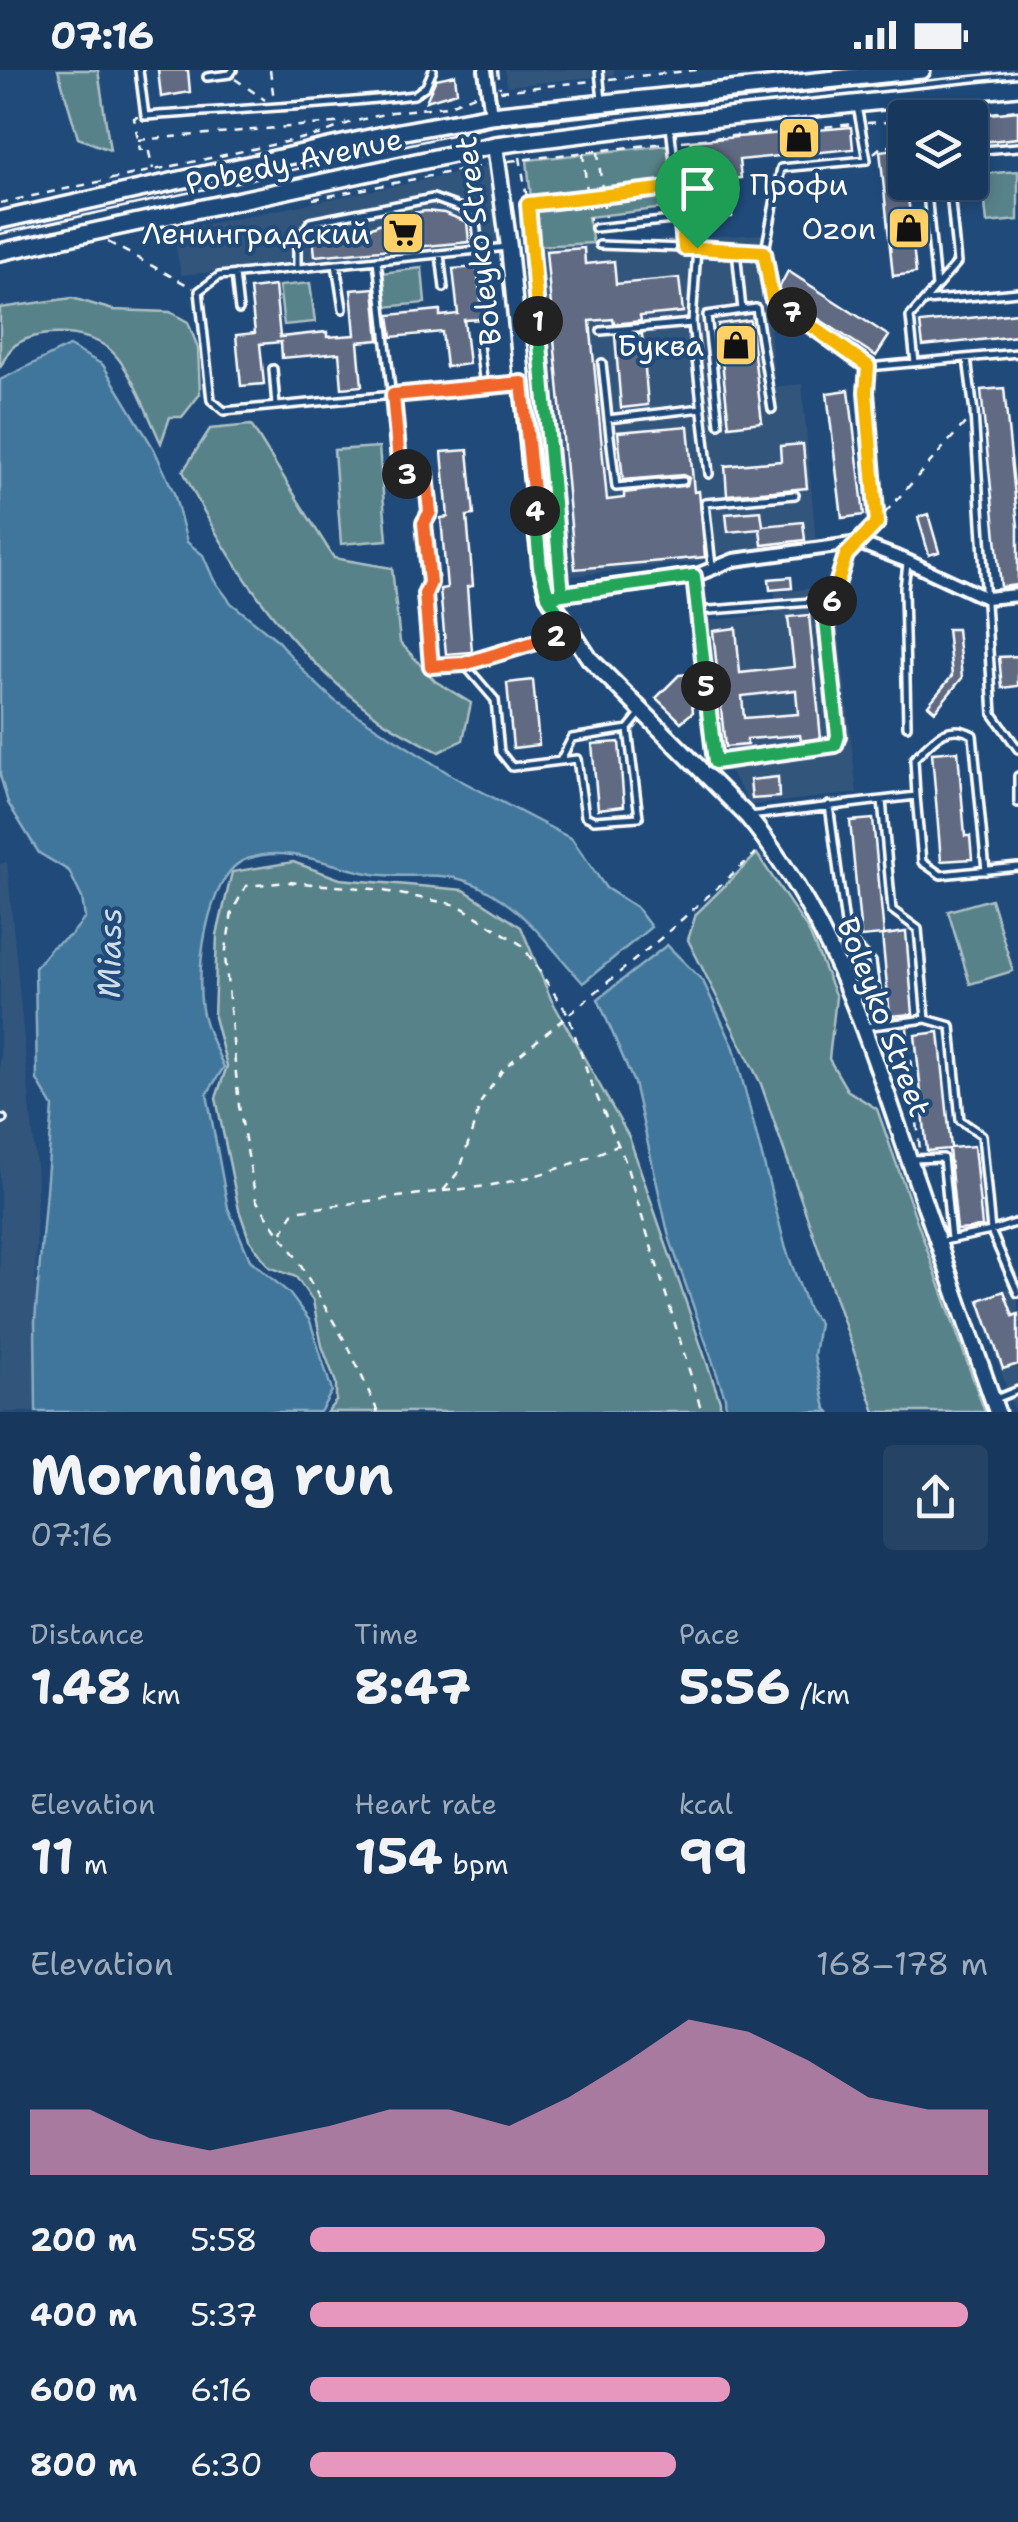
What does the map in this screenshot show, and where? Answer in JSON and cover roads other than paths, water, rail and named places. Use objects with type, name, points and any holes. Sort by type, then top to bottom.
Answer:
[{"type":"main road","name":"Pobedy Avenue","points":[[0,220],[80,192],[491,115],[821,74],[922,70]]},
{"type":"main road","name":"Pobedy Avenue","points":[[0,252],[496,145],[1018,87]]},
{"type":"main road","name":"Boleyko Street","points":[[491,115],[496,145]]},
{"type":"street","name":"Boleyko Street","points":[[485,70],[491,115]]},
{"type":"street","name":"Boleyko Street","points":[[496,145],[540,567],[569,632],[589,658],[642,711],[710,768],[769,842],[828,940],[915,1159],[995,1406]]},
{"type":"street","points":[[555,594],[694,576],[734,560],[858,543],[986,598],[1018,595]]},
{"type":"lane","points":[[139,70],[144,116],[274,106],[294,108],[414,94],[426,86],[433,70]]},
{"type":"lane","points":[[599,70],[602,104]]},
{"type":"lane","points":[[207,77],[232,72]]},
{"type":"lane","points":[[857,104],[866,160],[782,168],[764,252],[772,298],[868,366],[1018,353]]},
{"type":"lane","points":[[670,123],[684,248]]},
{"type":"lane","points":[[988,150],[1018,147]]},
{"type":"lane","points":[[298,268],[297,242],[310,222],[433,198],[475,213],[479,250]]},
{"type":"lane","points":[[928,200],[936,287]]},
{"type":"lane","points":[[915,363],[910,317],[957,264],[951,200]]},
{"type":"lane","points":[[593,228],[682,219]]},
{"type":"lane","points":[[598,245],[764,252]]},
{"type":"lane","points":[[509,247],[219,276],[199,291],[211,400],[224,411],[522,383]]},
{"type":"lane","points":[[697,248],[692,323],[709,474]]},
{"type":"lane","points":[[736,250],[742,310]]},
{"type":"lane","points":[[440,254],[444,288]]},
{"type":"lane","points":[[377,260],[400,473],[426,474],[430,512],[424,523],[430,583],[425,594],[431,666],[464,664],[569,632]]},
{"type":"lane","points":[[336,264],[343,308]]},
{"type":"lane","points":[[235,274],[239,310]]},
{"type":"lane","points":[[924,301],[1018,292]]},
{"type":"lane","points":[[718,424],[707,315],[756,308],[772,408]]},
{"type":"lane","points":[[601,331],[692,323]]},
{"type":"lane","points":[[479,345],[484,387]]},
{"type":"lane","points":[[967,358],[994,714],[1015,738],[1018,750]]},
{"type":"lane","points":[[602,364],[616,488],[684,481]]},
{"type":"lane","points":[[868,366],[866,392],[877,523]]},
{"type":"lane","points":[[273,369],[276,406]]},
{"type":"lane","points":[[608,420],[702,408]]},
{"type":"lane","points":[[712,569],[706,503],[796,495]]},
{"type":"lane","points":[[907,561],[904,588],[908,726]]},
{"type":"lane","points":[[694,576],[710,768],[835,745],[838,736],[824,602],[698,611]]},
{"type":"lane","points":[[464,664],[496,700],[500,752],[512,767],[577,759],[585,816],[594,820],[639,816],[628,729]]},
{"type":"lane","points":[[560,761],[572,738],[628,729],[642,711]]},
{"type":"lane","points":[[986,871],[973,735],[961,728],[943,731],[914,760],[922,862],[941,876],[986,871],[1018,867]]},
{"type":"lane","points":[[1018,776],[1018,804]]},
{"type":"lane","points":[[747,816],[916,796]]},
{"type":"lane","points":[[882,800],[892,910],[918,929],[926,1020]]},
{"type":"lane","points":[[828,805],[847,940],[872,962],[881,1025]]},
{"type":"lane","points":[[864,1027],[926,1020],[950,1026],[960,1120],[982,1135],[991,1231],[1018,1292]]},
{"type":"lane","points":[[915,1159],[943,1158],[944,1241],[1018,1222]]},
{"type":"lane","points":[[995,1406],[1018,1390]]},
{"type":"water","name":"Miass","points":[[69,346],[103,365],[154,449],[174,493],[187,542],[203,555],[214,580],[231,603],[276,639],[335,701],[456,778],[572,839],[606,888],[636,907],[651,927],[583,983],[513,908],[484,889],[456,878],[373,874],[279,854],[247,859],[233,868],[221,884],[206,930],[200,980],[204,1018],[224,1067],[207,1094],[228,1208],[250,1260],[289,1293],[310,1321],[332,1391],[320,1412],[36,1412],[35,1321],[53,1107],[37,1080],[35,968],[85,918],[82,898],[69,871],[39,853],[8,803],[0,775],[0,380]]},
{"type":"water","points":[[667,945],[703,981],[734,1048],[786,1249],[808,1309],[819,1323],[814,1355],[830,1412],[726,1412],[725,1397],[669,1237],[634,1083],[598,999]]},
{"type":"tram line","points":[[0,234],[493,126],[1018,71]]},
{"type":"place","name":"Профи","points":[[799,138]]},
{"type":"place","name":"Ozon","points":[[909,228]]},
{"type":"place","name":"Ленинградский","points":[[403,233]]},
{"type":"place","name":"Буква","points":[[736,345]]}]
